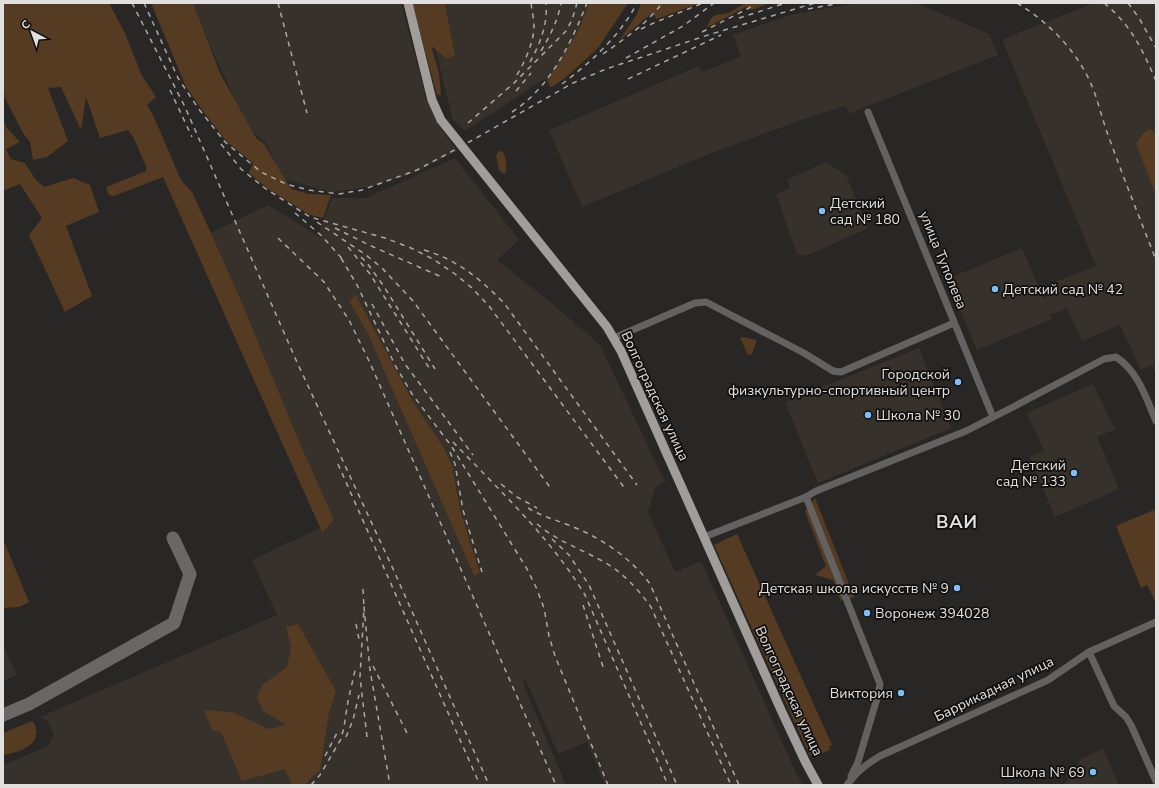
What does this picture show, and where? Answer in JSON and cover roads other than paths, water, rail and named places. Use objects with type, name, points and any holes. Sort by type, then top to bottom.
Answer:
[{"type":"main road","name":"Волгоградская улица","points":[[408,3],[432,100],[441,120],[598,317],[614,338],[621,351],[781,710],[818,785]]},
{"type":"street","name":"улица Туполева","points":[[868,112],[993,417]]},
{"type":"street","points":[[614,338],[695,303],[706,302],[804,353],[833,371],[841,372],[954,323]]},
{"type":"street","points":[[704,537],[966,431],[1104,359],[1116,357],[1125,362],[1134,374],[1156,421]]},
{"type":"street","name":"Баррикадная улица","points":[[806,497],[880,684],[858,762],[847,785]]},
{"type":"street","name":"Баррикадная улица","points":[[847,785],[855,774],[874,760],[1048,680],[1089,652],[1156,622]]},
{"type":"street","points":[[1089,652],[1114,706],[1126,717],[1131,725],[1156,781]]},
{"type":"railway","points":[[132,3],[185,107],[296,360],[394,571],[489,785]]},
{"type":"railway","points":[[144,3],[178,78],[198,108],[225,142],[261,172],[286,184],[309,190],[339,194],[362,190],[417,170],[573,83],[606,69],[708,35],[815,3]]},
{"type":"railway","points":[[278,3],[307,113]]},
{"type":"railway","points":[[517,75],[532,40],[534,25],[531,3]]},
{"type":"railway","points":[[530,62],[542,34],[546,19],[546,3]]},
{"type":"railway","points":[[541,51],[548,40],[558,16],[561,3]]},
{"type":"railway","points":[[468,123],[514,83],[566,31],[572,20],[577,3]]},
{"type":"railway","points":[[512,112],[538,90],[558,64],[574,34],[587,3]]},
{"type":"railway","points":[[562,84],[584,67],[604,48],[622,26],[637,3]]},
{"type":"railway","points":[[603,54],[627,37],[649,18],[662,3]]},
{"type":"railway","points":[[641,29],[703,3]]},
{"type":"railway","points":[[626,58],[683,26],[714,3]]},
{"type":"railway","points":[[702,32],[749,8],[755,3]]},
{"type":"railway","points":[[739,18],[786,3]]},
{"type":"railway","points":[[808,9],[841,3]]},
{"type":"railway","points":[[1017,3],[1052,30],[1063,41],[1081,64],[1094,91],[1116,158],[1156,260]]},
{"type":"railway","points":[[1104,3],[1129,29],[1141,48],[1156,81]]},
{"type":"railway","points":[[1128,3],[1139,18],[1156,48]]},
{"type":"railway","points":[[628,79],[721,35]]},
{"type":"railway","points":[[516,91],[531,73]]},
{"type":"railway","points":[[170,90],[192,137]]},
{"type":"railway","points":[[221,144],[241,169],[266,189],[310,217],[385,238],[411,248],[433,259],[472,288],[489,306],[626,490]]},
{"type":"railway","points":[[295,213],[322,236],[345,262]]},
{"type":"railway","points":[[317,222],[366,255],[382,268],[413,301],[552,490]]},
{"type":"railway","points":[[335,228],[369,245],[444,278]]},
{"type":"railway","points":[[278,238],[324,282],[349,320],[370,363],[556,785]]},
{"type":"railway","points":[[348,247],[370,274],[431,371]]},
{"type":"railway","points":[[424,250],[447,259],[468,271],[504,303],[637,485]]},
{"type":"railway","points":[[361,257],[383,285],[435,369]]},
{"type":"railway","points":[[341,258],[357,285],[395,365],[412,394],[452,447],[527,569],[544,608],[549,636],[555,656],[608,785]]},
{"type":"railway","points":[[372,304],[405,364],[473,455]]},
{"type":"railway","points":[[453,442],[524,515],[556,554],[585,595],[668,785]]},
{"type":"railway","points":[[450,452],[455,464],[463,510],[482,572]]},
{"type":"railway","points":[[338,464],[480,785]]},
{"type":"railway","points":[[501,484],[517,497],[537,508]]},
{"type":"railway","points":[[528,508],[543,516],[593,536],[614,549],[633,565],[650,584],[739,785]]},
{"type":"railway","points":[[537,524],[564,542],[612,567],[643,596],[651,607],[731,785]]},
{"type":"railway","points":[[552,539],[569,555],[589,585],[677,785]]},
{"type":"railway","points":[[363,589],[364,607]]},
{"type":"railway","points":[[583,605],[604,670]]},
{"type":"railway","points":[[367,737],[360,677],[364,607],[370,670],[390,785]]},
{"type":"railway","points":[[356,624],[359,639]]},
{"type":"railway","points":[[311,785],[320,775],[341,739],[356,666]]},
{"type":"railway","points":[[373,666],[408,735]]},
{"type":"railway","points":[[346,737],[353,720],[359,695]]},
{"type":"railway","points":[[325,756],[337,733]]},
{"type":"place","name":"Детский сад № 180","points":[[822,211]]},
{"type":"place","name":"Детский сад № 42","points":[[995,289]]},
{"type":"place","name":"Городской физкультурно-спортивный центр","points":[[958,382]]},
{"type":"place","name":"Школа № 30","points":[[868,415]]},
{"type":"place","name":"Детский сад № 133","points":[[1074,473]]},
{"type":"place","name":"Детская школа искусств № 9","points":[[957,588]]},
{"type":"place","name":"Воронеж 394028","points":[[867,613]]},
{"type":"place","name":"Виктория","points":[[901,693]]},
{"type":"place","name":"Школа № 69","points":[[1093,772]]},
{"type":"district","name":"ВАИ","points":[[957,522]]}]
